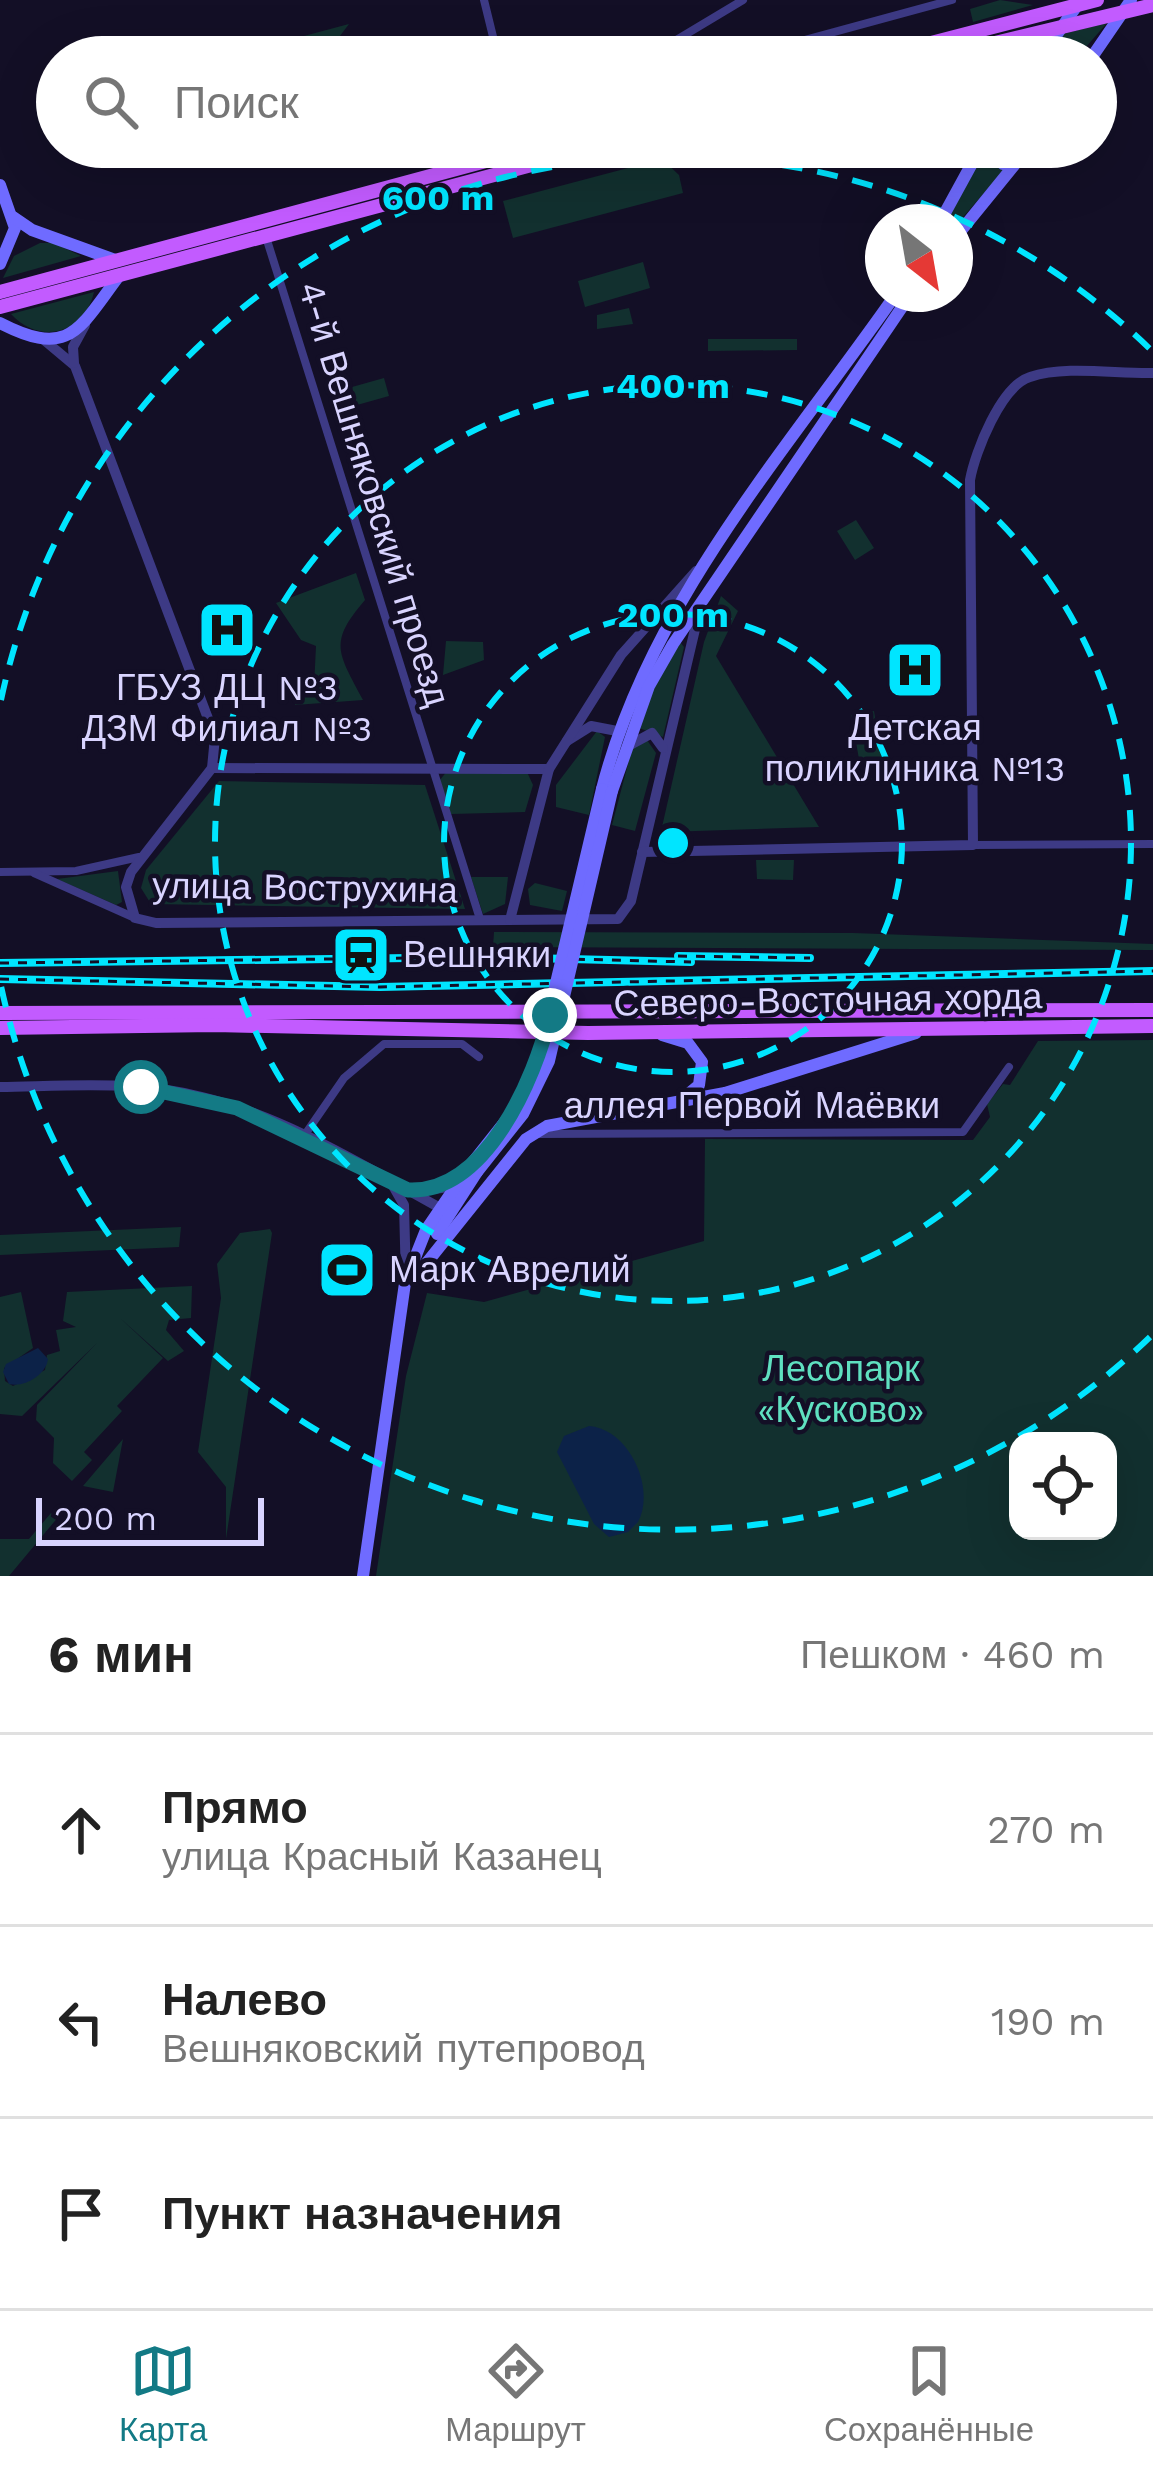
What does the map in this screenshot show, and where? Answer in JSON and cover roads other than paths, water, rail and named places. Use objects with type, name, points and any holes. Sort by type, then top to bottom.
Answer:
[{"type":"main road","points":[[1001,36],[1097,0]]},
{"type":"main road","points":[[1106,36],[1127,5]]},
{"type":"main road","points":[[962,36],[1071,9],[1153,5]]},
{"type":"main road","points":[[1054,36],[1071,9]]},
{"type":"main road","points":[[0,292],[459,168]]},
{"type":"main road","points":[[17,332],[0,310],[520,168]]},
{"type":"main road","points":[[951,204],[972,168]]},
{"type":"main road","points":[[973,216],[1012,168]]},
{"type":"main road","points":[[0,185],[13,217],[14,238],[3,260]]},
{"type":"main road","points":[[13,217],[115,260]]},
{"type":"main road","points":[[3,260],[28,239],[49,236]]},
{"type":"main road","points":[[74,243],[93,266],[98,281],[91,317]]},
{"type":"main road","points":[[0,323],[44,340],[67,337],[91,317],[119,276]]},
{"type":"main road","points":[[363,1576],[411,1278],[473,1169],[523,1114],[548,1061],[617,731],[676,606],[883,312]]},
{"type":"main road","points":[[607,790],[649,686],[704,593],[899,312]]},
{"type":"main road","name":"Северо-Восточная хорда","points":[[0,1013],[1153,1010]]},
{"type":"main road","name":"Северо-Восточная хорда","points":[[0,1028],[1153,1027]]},
{"type":"main road","points":[[411,1278],[449,1213],[534,1134],[562,1121],[670,1105],[754,1084],[884,1039],[947,1028]]},
{"type":"main road","points":[[649,1031],[688,1043],[702,1062],[699,1085],[670,1105]]},
{"type":"street","points":[[484,0],[493,36]]},
{"type":"street","points":[[683,36],[743,0]]},
{"type":"street","points":[[819,36],[952,0]]},
{"type":"street","points":[[1042,1],[1071,9]]},
{"type":"street","name":"4-й Вешняковский проезд","points":[[265,236],[480,920]]},
{"type":"street","points":[[91,317],[74,347],[75,366],[215,737],[212,768],[549,769]]},
{"type":"street","points":[[44,340],[75,366]]},
{"type":"street","points":[[974,845],[970,480],[978,442],[1018,385],[1035,376],[1153,373]]},
{"type":"street","name":"улица Вострухина","points":[[510,920],[549,769],[621,655],[722,541]]},
{"type":"street","name":"улица Вострухина","points":[[212,768],[139,856],[126,887],[135,918],[156,923],[618,920],[631,902],[704,593]]},
{"type":"street","points":[[564,743],[591,726],[617,731]]},
{"type":"street","points":[[622,753],[639,736],[652,734],[664,752]]},
{"type":"street","points":[[642,852],[1153,844]]},
{"type":"street","points":[[0,872],[104,868],[139,856]]},
{"type":"street","points":[[33,872],[135,918]]},
{"type":"street","points":[[303,1138],[344,1078],[383,1044],[462,1044],[479,1057]]},
{"type":"street","name":"аллея Первой Маёвки","points":[[534,1134],[963,1132],[1009,1067]]},
{"type":"street","points":[[0,1087],[164,1090],[223,1102],[449,1213]]},
{"type":"street","points":[[408,1190],[442,1188],[473,1169]]},
{"type":"street","points":[[385,1178],[404,1205],[411,1278]]},
{"type":"water","points":[[38,1348],[48,1359],[39,1375],[9,1384],[3,1372],[6,1364]]},
{"type":"water","points":[[589,1426],[616,1437],[641,1477],[643,1508],[628,1532],[609,1537],[594,1524],[557,1452],[564,1436]]},
{"type":"railway","points":[[678,956],[810,958]]},
{"type":"railway","points":[[0,963],[488,957],[691,962]]},
{"type":"railway","points":[[0,979],[380,987],[1153,971]]},
{"type":"place","name":"ГБУЗ ДЦ №3 ДЗМ Филиал №3","points":[[227,630]]},
{"type":"place","name":"Детская поликлиника №13","points":[[915,670]]},
{"type":"place","name":"Вешняки","points":[[361,955]]},
{"type":"place","name":"Марк Аврелий","points":[[347,1270]]},
{"type":"park label","name":"Лесопарк «Кусково»","points":[[841,1390]]}]
